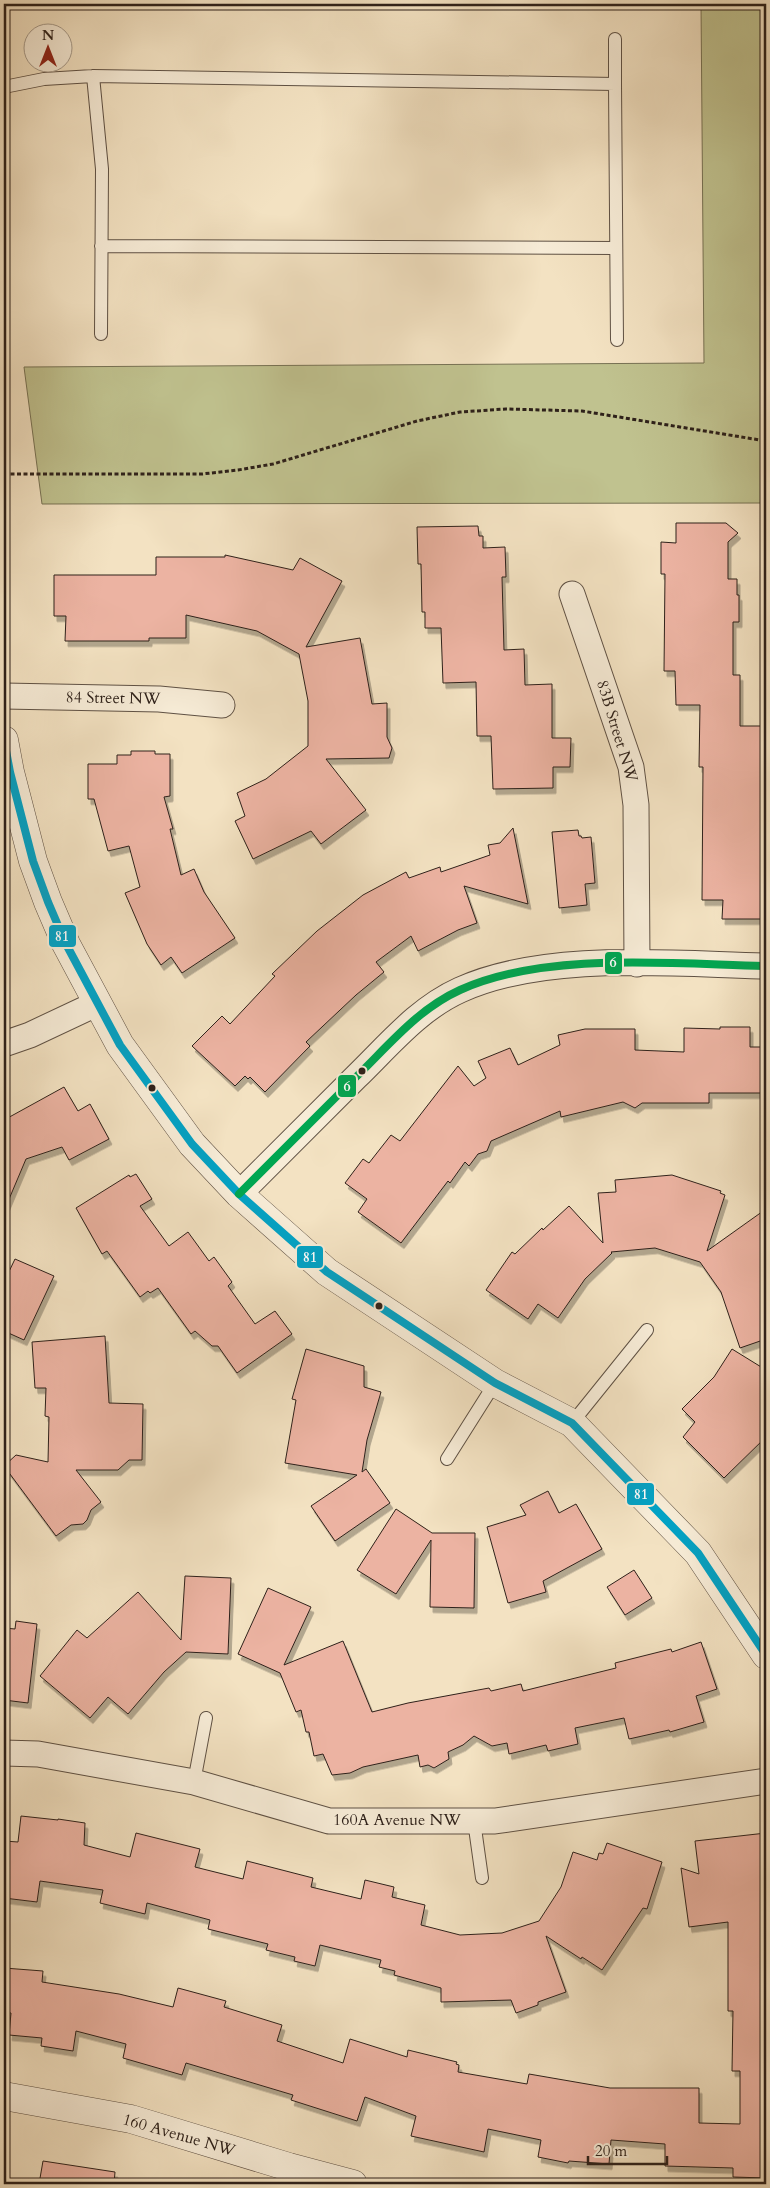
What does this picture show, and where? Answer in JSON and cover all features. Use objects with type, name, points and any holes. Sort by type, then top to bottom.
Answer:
[{"type":"street","name":"83B Street NW","points":[[572,594],[631,767],[636,805],[637,964]]},
{"type":"street","name":"84 Street NW","points":[[4,696],[160,698],[222,705]]},
{"type":"street","points":[[4,740],[12,782],[33,861],[66,944],[120,1045],[192,1144],[239,1194],[327,1272],[495,1383],[572,1423],[698,1553],[766,1655]]},
{"type":"street","points":[[239,1194],[418,1016],[460,990],[492,978],[525,970],[565,965],[766,966]]},
{"type":"street","points":[[4,1044],[30,1035],[98,1003]]},
{"type":"street","name":"160A Avenue NW","points":[[4,1753],[38,1754],[194,1782],[329,1821],[495,1821],[766,1782]]},
{"type":"street","name":"160 Avenue NW","points":[[4,2096],[130,2119],[288,2176],[352,2184]]},
{"type":"lane","points":[[615,39],[616,340]]},
{"type":"lane","points":[[4,87],[44,79],[93,76],[615,84]]},
{"type":"lane","points":[[93,76],[102,170],[100,334]]},
{"type":"lane","points":[[101,246],[616,248]]},
{"type":"lane","points":[[572,1423],[647,1330]]},
{"type":"lane","points":[[447,1459],[495,1383]]},
{"type":"lane","points":[[194,1782],[206,1718]]},
{"type":"lane","points":[[474,1821],[482,1878]]},
{"type":"path","points":[[4,474],[202,474],[238,470],[272,464],[417,422],[460,412],[506,409],[582,411],[766,442]]},
{"type":"green space","points":[[701,4],[766,4],[766,503],[42,504],[24,367],[704,363]]},
{"type":"building","points":[[676,523],[726,523],[738,533],[728,542],[728,579],[737,579],[737,595],[739,595],[739,622],[733,622],[733,675],[740,675],[740,726],[766,726],[766,814],[763,815],[762,873],[766,873],[766,919],[722,919],[723,900],[702,900],[703,767],[699,767],[700,705],[676,705],[675,671],[664,671],[665,574],[661,574],[661,542],[676,543]]},
{"type":"building","points":[[478,526],[479,536],[483,536],[483,548],[505,547],[506,577],[502,577],[504,650],[524,649],[525,685],[552,684],[552,738],[571,738],[570,767],[553,767],[553,788],[493,789],[491,736],[477,736],[476,682],[443,683],[441,628],[425,628],[425,612],[422,612],[421,564],[418,564],[417,527]]},
{"type":"building","points":[[225,555],[293,570],[300,558],[342,581],[306,647],[360,638],[372,704],[387,703],[387,737],[392,748],[389,758],[326,759],[366,810],[321,844],[311,831],[253,859],[235,821],[245,816],[237,793],[266,779],[308,746],[308,701],[299,654],[257,631],[186,615],[186,638],[149,638],[149,641],[65,641],[66,616],[54,616],[54,575],[156,575],[156,557],[225,557]]},
{"type":"building","points":[[131,751],[155,751],[155,754],[170,754],[170,796],[164,797],[173,829],[170,829],[181,875],[194,869],[204,892],[235,938],[182,973],[171,957],[161,965],[147,944],[125,893],[140,887],[129,846],[108,851],[94,799],[88,799],[88,764],[117,764],[117,755],[131,755]]},
{"type":"building","points":[[513,828],[528,904],[464,886],[477,923],[458,930],[418,951],[411,936],[376,962],[384,972],[356,995],[306,1042],[310,1046],[265,1092],[250,1077],[248,1079],[245,1076],[235,1086],[192,1046],[222,1016],[230,1024],[275,976],[272,974],[317,931],[363,895],[406,872],[409,878],[440,867],[441,872],[490,855],[488,845],[500,843]]},
{"type":"building","points":[[578,830],[579,836],[582,838],[591,837],[595,883],[585,884],[587,905],[559,908],[552,832]]},
{"type":"building","points":[[720,1027],[750,1027],[750,1047],[766,1047],[766,1093],[709,1093],[709,1103],[642,1103],[635,1108],[623,1102],[561,1117],[560,1111],[491,1141],[487,1151],[478,1154],[469,1166],[465,1162],[450,1183],[448,1181],[401,1243],[358,1212],[367,1199],[345,1183],[363,1159],[369,1163],[391,1135],[400,1141],[458,1066],[474,1086],[486,1078],[478,1061],[510,1048],[518,1065],[560,1045],[558,1035],[585,1029],[635,1029],[635,1050],[684,1052],[684,1028],[720,1029]]},
{"type":"building","points":[[64,1087],[78,1111],[90,1104],[109,1139],[69,1160],[62,1147],[26,1159],[4,1211],[4,1120]]},
{"type":"building","points":[[136,1174],[152,1199],[140,1206],[169,1246],[188,1232],[209,1261],[214,1257],[232,1282],[228,1286],[255,1324],[275,1311],[292,1334],[237,1373],[218,1346],[212,1346],[195,1331],[191,1334],[158,1288],[150,1293],[148,1291],[140,1297],[107,1251],[102,1254],[76,1208],[129,1175],[130,1177]]},
{"type":"building","points":[[672,1175],[721,1191],[720,1193],[725,1195],[707,1251],[766,1209],[766,1339],[740,1348],[721,1292],[700,1262],[655,1248],[611,1252],[585,1279],[558,1318],[538,1304],[528,1319],[486,1290],[512,1252],[515,1254],[569,1206],[603,1243],[598,1193],[616,1192],[615,1180]]},
{"type":"building","points":[[15,1259],[54,1276],[24,1340],[4,1331],[4,1282]]},
{"type":"building","points":[[105,1336],[109,1403],[143,1404],[142,1460],[129,1460],[118,1470],[76,1470],[101,1502],[91,1510],[83,1524],[71,1525],[56,1536],[4,1466],[16,1455],[48,1462],[49,1417],[45,1416],[46,1388],[35,1388],[32,1342]]},
{"type":"building","points":[[306,1349],[364,1366],[364,1387],[381,1392],[367,1440],[362,1472],[366,1469],[390,1503],[335,1541],[311,1506],[357,1475],[285,1463],[296,1400],[292,1399]]},
{"type":"building","points":[[732,1349],[766,1370],[766,1437],[724,1478],[683,1437],[695,1422],[682,1409],[714,1377]]},
{"type":"building","points":[[548,1491],[559,1513],[576,1504],[602,1549],[543,1581],[546,1592],[508,1603],[487,1527],[526,1515],[520,1505]]},
{"type":"building","points":[[396,1509],[432,1533],[475,1533],[474,1608],[430,1607],[431,1540],[396,1594],[357,1570]]},
{"type":"building","points":[[634,1570],[652,1598],[625,1615],[607,1587]]},
{"type":"building","points":[[185,1576],[231,1578],[228,1654],[186,1652],[164,1672],[128,1714],[108,1697],[90,1718],[40,1676],[77,1630],[87,1638],[138,1592],[181,1640]]},
{"type":"building","points":[[268,1588],[311,1607],[284,1665],[343,1641],[372,1712],[408,1703],[489,1688],[491,1691],[521,1684],[523,1691],[616,1668],[615,1663],[671,1649],[672,1652],[701,1642],[717,1689],[696,1696],[704,1722],[670,1732],[669,1730],[629,1739],[624,1718],[575,1728],[578,1744],[548,1751],[546,1745],[509,1754],[507,1743],[492,1746],[474,1736],[463,1745],[448,1752],[449,1759],[434,1768],[428,1765],[420,1767],[418,1755],[363,1767],[350,1773],[332,1775],[323,1754],[314,1756],[309,1732],[306,1732],[301,1710],[296,1712],[280,1673],[238,1654]]},
{"type":"building","points":[[16,1621],[37,1624],[28,1703],[4,1700],[4,1628],[15,1629]]},
{"type":"building","points":[[21,1816],[85,1823],[84,1845],[130,1857],[136,1833],[200,1849],[195,1867],[243,1879],[247,1861],[313,1878],[311,1887],[361,1899],[365,1880],[394,1887],[392,1897],[425,1905],[421,1925],[460,1935],[502,1933],[539,1921],[561,1887],[573,1852],[597,1860],[599,1853],[603,1854],[607,1843],[662,1862],[647,1909],[643,1908],[602,1970],[546,1936],[566,1992],[538,2002],[538,2005],[516,2013],[511,2000],[441,2002],[441,1988],[394,1975],[395,1971],[379,1967],[381,1960],[320,1945],[315,1966],[294,1961],[295,1957],[266,1950],[268,1944],[208,1929],[210,1920],[147,1903],[145,1914],[100,1903],[103,1890],[40,1881],[37,1902],[4,1898],[4,1841],[18,1842]]},
{"type":"building","points":[[766,1833],[766,2178],[733,2177],[733,2168],[665,2166],[665,2144],[611,2140],[609,2164],[569,2161],[568,2163],[538,2157],[541,2140],[488,2129],[484,2152],[411,2136],[416,2116],[365,2097],[357,2121],[291,2100],[293,2095],[186,2063],[182,2075],[123,2058],[126,2044],[76,2031],[73,2051],[41,2046],[42,2038],[9,2035],[11,2013],[4,2012],[4,1968],[43,1971],[42,1982],[119,1994],[173,2007],[178,1988],[226,2001],[224,2007],[282,2025],[277,2041],[343,2063],[350,2039],[407,2057],[408,2050],[457,2062],[456,2064],[459,2065],[458,2072],[527,2084],[529,2074],[610,2088],[699,2088],[699,2123],[740,2124],[740,2071],[732,2071],[733,2011],[728,2011],[728,1922],[689,1927],[681,1868],[699,1874],[695,1841]]},
{"type":"building","points":[[43,2161],[115,2172],[114,2184],[39,2184]]},
{"type":"transit line","name":"81","points":[[4,740],[10,772],[33,861],[66,944],[120,1045],[192,1144],[239,1194],[327,1272],[495,1383],[572,1423],[698,1553],[766,1655]]},
{"type":"transit line","name":"6","points":[[239,1194],[417,1017],[460,990],[494,978],[531,970],[570,965],[651,962],[766,966]]}]
